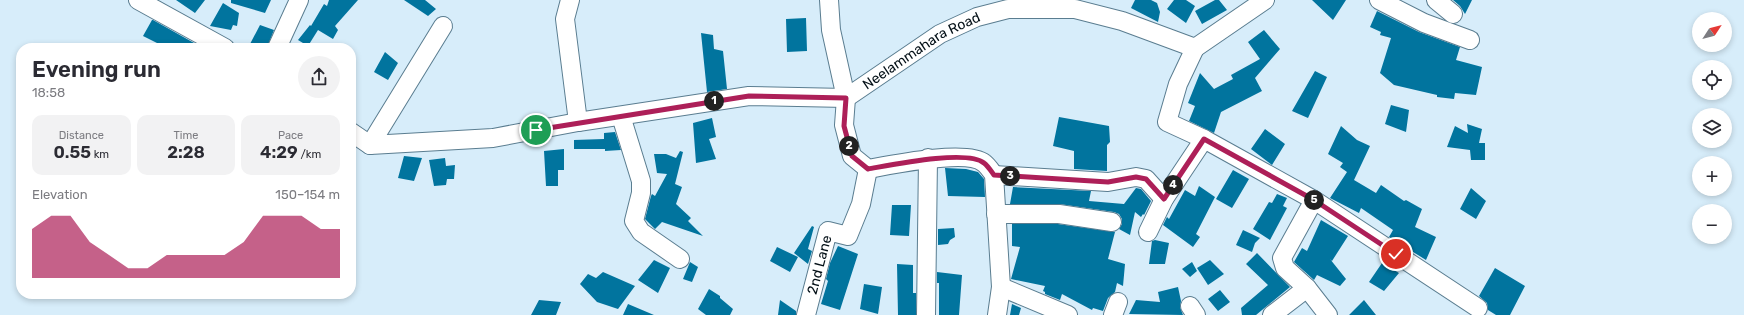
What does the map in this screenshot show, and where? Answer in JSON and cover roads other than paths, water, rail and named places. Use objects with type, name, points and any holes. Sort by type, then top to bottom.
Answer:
[{"type":"street","points":[[138,0],[216,43]]},
{"type":"street","points":[[279,43],[299,0]]},
{"type":"street","points":[[570,0],[565,19],[578,122]]},
{"type":"street","points":[[829,0],[831,30],[846,98],[844,126],[852,156],[868,169],[928,158],[975,159],[984,162],[994,175],[1001,286],[997,315]]},
{"type":"street","points":[[1379,0],[1424,23],[1470,40]]},
{"type":"street","points":[[1436,0],[1453,14]]},
{"type":"street","points":[[1261,1],[1196,48],[1178,84],[1167,122],[1204,139],[1314,200],[1478,308]]},
{"type":"street","name":"Neelammahara Road","points":[[370,145],[493,138],[578,122],[749,96],[846,98],[940,34],[977,17],[1008,9],[1075,9],[1122,21],[1196,48]]},
{"type":"street","points":[[356,135],[370,145],[443,26]]},
{"type":"street","points":[[621,116],[641,181],[641,193],[634,221],[640,232],[680,259]]},
{"type":"street","points":[[1148,232],[1164,199],[1204,139]]},
{"type":"street","points":[[926,315],[928,158]]},
{"type":"street","name":"2nd Lane","points":[[806,315],[828,231],[848,236],[861,204],[868,169]]},
{"type":"street","points":[[994,175],[1108,182],[1136,177],[1146,179],[1164,199]]},
{"type":"street","points":[[1314,200],[1282,258],[1284,268],[1307,288],[1328,315]]},
{"type":"street","points":[[996,214],[1059,214],[1112,222]]},
{"type":"street","points":[[1001,286],[1068,315]]},
{"type":"street","points":[[1272,315],[1307,288]]}]
